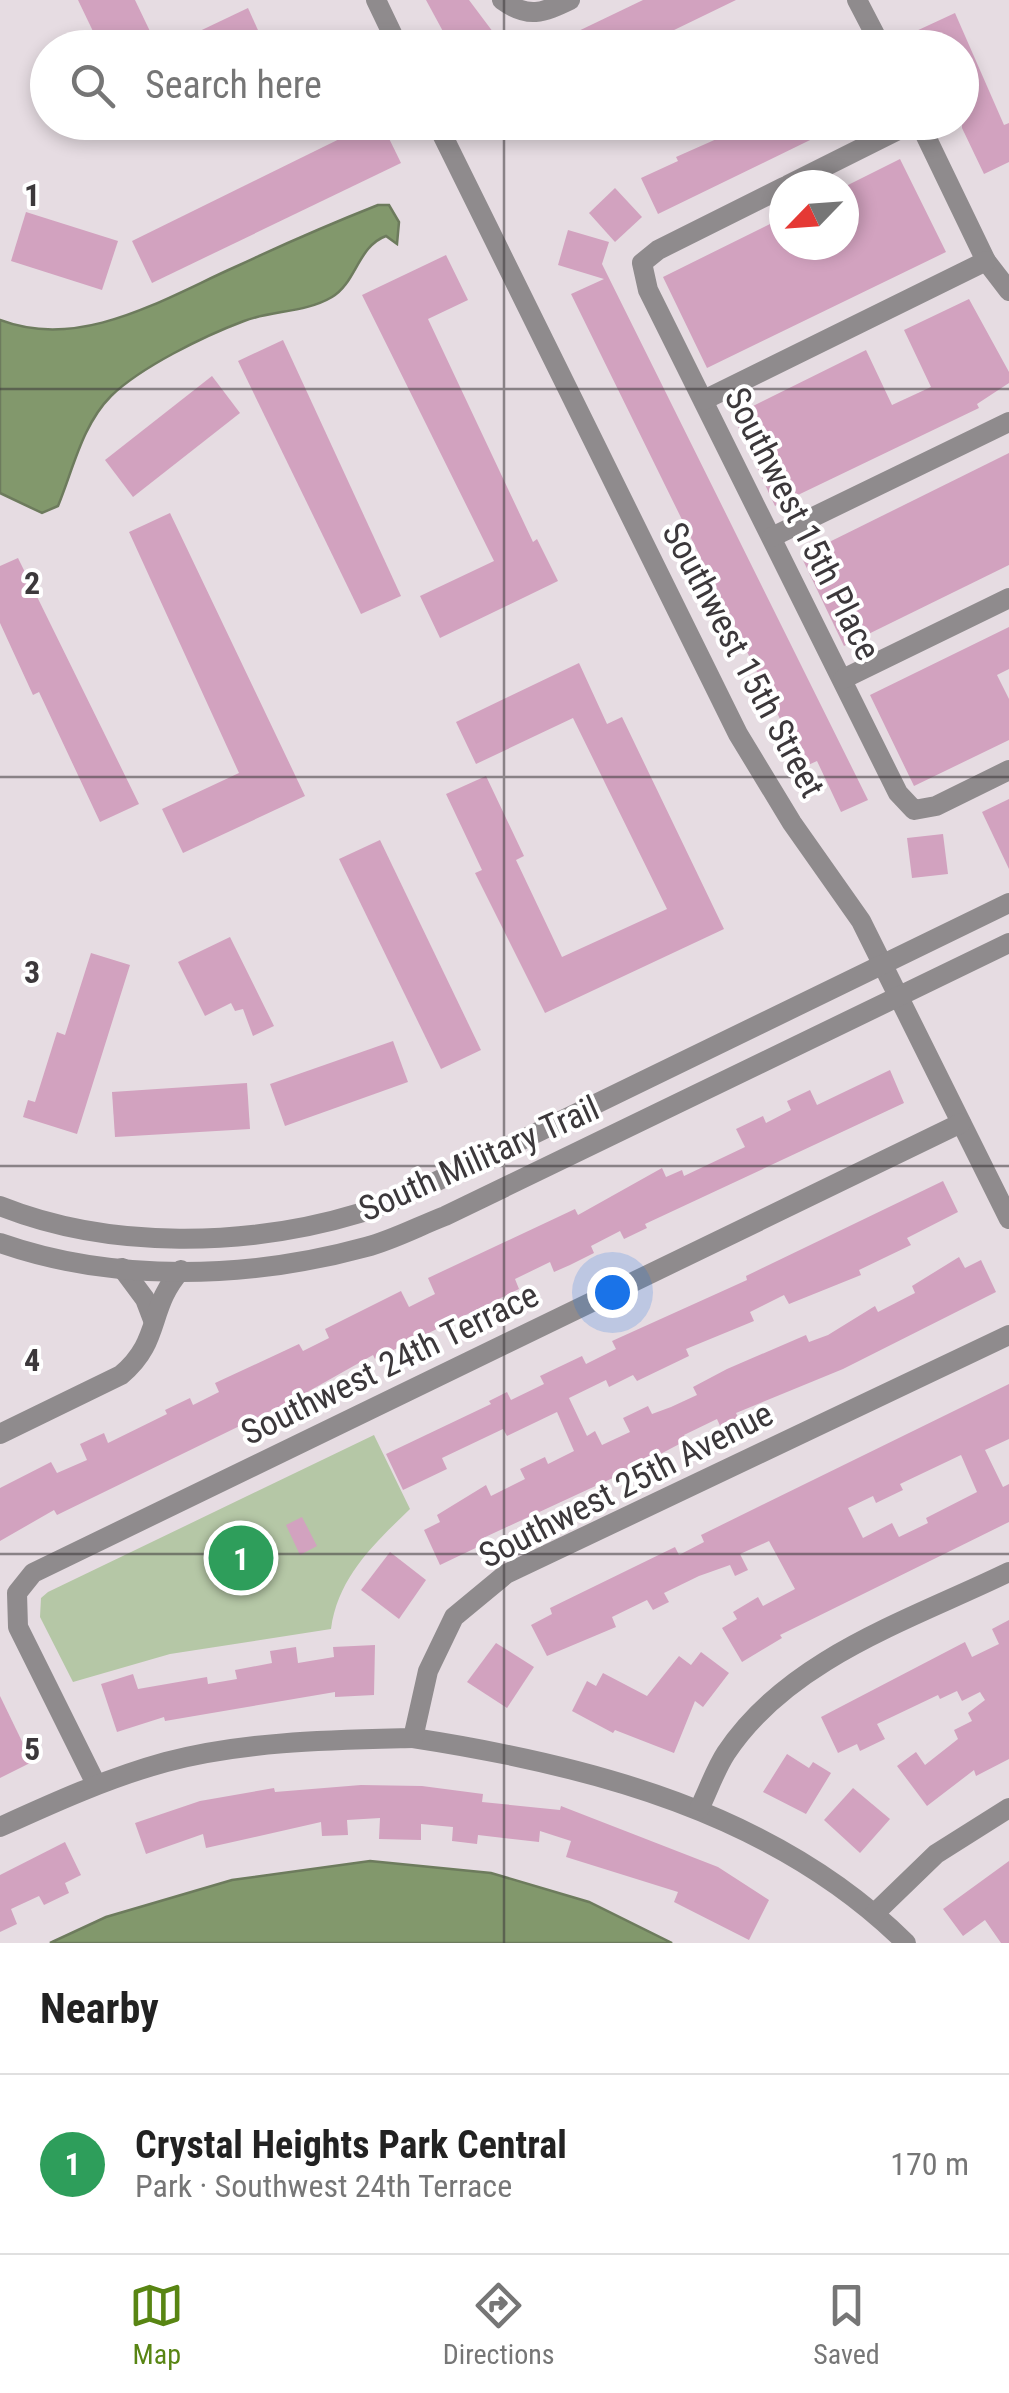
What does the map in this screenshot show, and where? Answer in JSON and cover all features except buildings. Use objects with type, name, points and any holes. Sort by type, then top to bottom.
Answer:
[{"type":"street","points":[[376,0],[390,30]]},
{"type":"street","points":[[502,0],[520,13],[542,14],[570,0]]},
{"type":"street","points":[[858,0],[873,30]]},
{"type":"street","name":"Southwest 15th Street","points":[[445,140],[738,734],[792,823],[861,921],[1009,1219]]},
{"type":"street","points":[[818,170],[879,140]]},
{"type":"street","points":[[925,140],[986,261],[1009,291]]},
{"type":"street","name":"Southwest 15th Place","points":[[769,194],[658,250],[642,263],[648,290],[898,793],[914,810],[936,806],[1009,770]]},
{"type":"street","points":[[704,400],[986,261]]},
{"type":"street","points":[[772,538],[1009,422]]},
{"type":"street","points":[[844,679],[1009,598]]},
{"type":"street","name":"South Military Trail","points":[[0,1206],[92,1230],[156,1237],[236,1237],[361,1213],[431,1184],[1009,903]]},
{"type":"street","name":"South Military Trail","points":[[0,1242],[122,1268],[182,1270],[240,1270],[369,1247],[462,1208],[1009,943]]},
{"type":"street","name":"Southwest 24th Terrace","points":[[96,1784],[18,1627],[17,1594],[33,1573],[961,1122]]},
{"type":"street","points":[[122,1268],[145,1299],[154,1322]]},
{"type":"street","points":[[0,1434],[121,1375],[149,1347],[164,1290],[182,1270]]},
{"type":"street","name":"Southwest 25th Avenue","points":[[412,1738],[428,1671],[454,1617],[506,1574],[1009,1335]]},
{"type":"street","points":[[699,1809],[725,1754],[761,1709],[793,1681],[1009,1572]]},
{"type":"street","points":[[0,1827],[96,1784],[169,1761],[306,1741],[412,1738],[561,1764],[699,1809],[781,1851],[876,1913],[906,1943]]},
{"type":"street","points":[[876,1913],[936,1854],[1009,1808]]},
{"type":"shaded area","points":[[378,205],[389,205],[399,222],[397,244],[386,236],[377,241],[332,297],[311,306],[255,317],[211,335],[156,363],[111,396],[85,434],[58,506],[42,513],[0,493],[0,320],[30,328],[61,329],[121,317]]},
{"type":"shaded area","points":[[374,1435],[410,1509],[350,1577],[331,1629],[170,1654],[73,1682],[40,1617],[41,1598],[48,1592]]},
{"type":"shaded area","points":[[370,1861],[491,1873],[589,1902],[672,1943],[50,1943],[106,1917],[232,1880]]},
{"type":"place","name":"Crystal Heights Park Central","points":[[241,1558]]}]
